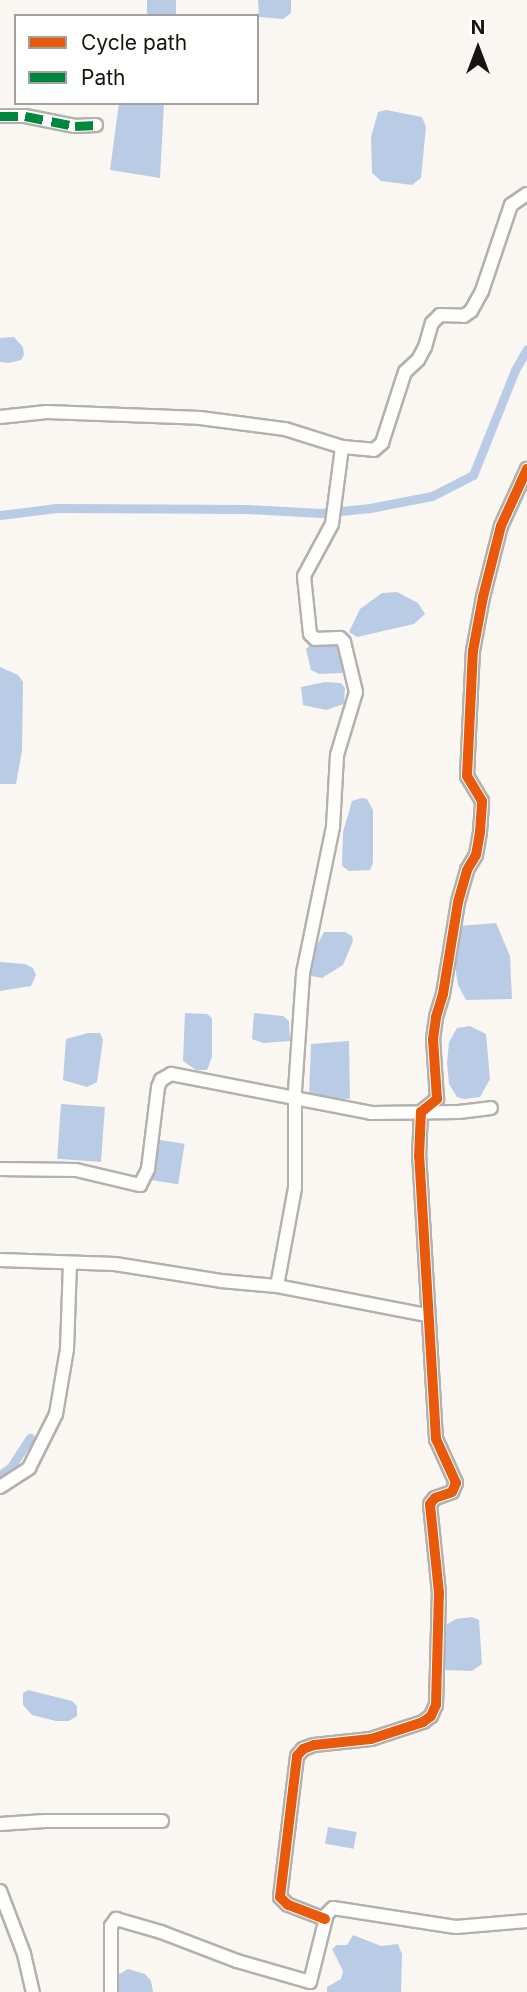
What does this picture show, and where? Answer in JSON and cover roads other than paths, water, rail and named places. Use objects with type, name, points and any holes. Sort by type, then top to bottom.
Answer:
[{"type":"street","points":[[0,116],[26,116],[75,126],[96,125]]},
{"type":"street","points":[[0,417],[47,412],[200,418],[285,429],[342,447],[378,448],[405,372],[418,360],[432,323],[440,315],[464,316],[471,311],[482,291],[511,205],[527,194]]},
{"type":"street","points":[[277,1286],[295,1188],[295,1098],[303,973],[333,827],[337,755],[356,692],[347,647],[340,638],[311,637],[305,606],[306,570],[332,524],[342,447]]},
{"type":"street","points":[[325,1919],[286,1904],[280,1897],[297,1756],[303,1748],[371,1739],[423,1722],[431,1716],[436,1705],[439,1593],[430,1504],[435,1498],[452,1492],[456,1483],[439,1452],[436,1439],[426,1315],[426,1244],[419,1157],[421,1112],[437,1099],[433,1039],[436,1017],[443,994],[458,902],[467,870],[476,855],[480,832],[482,801],[467,776],[473,650],[482,597],[501,526],[527,469]]},
{"type":"street","points":[[0,1169],[76,1170],[141,1185],[148,1169],[158,1087],[166,1076],[172,1074],[371,1113],[459,1112],[491,1108]]},
{"type":"street","points":[[0,1261],[115,1264],[221,1281],[277,1286],[426,1315]]},
{"type":"street","points":[[0,1486],[29,1468],[56,1415],[67,1349],[69,1264]]},
{"type":"street","points":[[0,1825],[45,1821],[162,1821]]},
{"type":"street","points":[[0,1891],[24,1954],[33,1992]]},
{"type":"street","points":[[111,1992],[113,1920],[119,1919],[309,1987],[329,1909],[337,1907],[456,1927],[527,1921]]},
{"type":"water","points":[[147,0],[176,0],[176,14],[147,14]]},
{"type":"water","points":[[258,0],[291,0],[291,13],[283,19],[259,17]]},
{"type":"water","points":[[119,105],[164,105],[160,178],[110,170]]},
{"type":"water","points":[[386,110],[422,117],[426,127],[421,178],[412,185],[381,181],[372,173],[371,137],[378,112]]},
{"type":"water","points":[[14,337],[23,347],[24,355],[21,360],[0,362],[0,338]]},
{"type":"water","points":[[397,592],[418,603],[425,614],[414,624],[357,637],[349,632],[360,609],[382,593]]},
{"type":"water","points":[[312,644],[338,646],[345,665],[342,673],[319,674],[311,670],[306,649]]},
{"type":"water","points":[[0,667],[18,675],[23,682],[22,751],[16,784],[0,784]]},
{"type":"water","points":[[325,682],[341,683],[345,688],[344,704],[326,710],[303,705],[301,687]]},
{"type":"water","points":[[367,799],[373,810],[373,863],[370,870],[349,871],[342,866],[343,832],[352,801]]},
{"type":"water","points":[[496,923],[510,956],[512,999],[466,1000],[458,985],[454,960],[458,926]]},
{"type":"water","points":[[324,932],[345,932],[352,936],[353,941],[343,965],[322,978],[311,976],[307,964]]},
{"type":"water","points":[[0,962],[25,964],[33,968],[36,975],[31,986],[0,991]]},
{"type":"water","points":[[185,1013],[207,1014],[212,1018],[212,1057],[207,1070],[196,1070],[183,1061]]},
{"type":"water","points":[[254,1013],[283,1016],[289,1021],[290,1041],[263,1043],[252,1039]]},
{"type":"water","points":[[470,1026],[486,1034],[490,1079],[480,1097],[464,1099],[457,1097],[449,1084],[447,1063],[449,1042],[457,1028]]},
{"type":"water","points":[[100,1033],[103,1040],[97,1082],[87,1087],[63,1080],[66,1039]]},
{"type":"water","points":[[349,1041],[350,1099],[309,1097],[311,1044]]},
{"type":"water","points":[[61,1104],[105,1107],[101,1162],[57,1159]]},
{"type":"water","points":[[154,1139],[185,1144],[178,1184],[148,1179]]},
{"type":"water","points":[[472,1617],[479,1620],[482,1664],[472,1671],[444,1670],[442,1635],[446,1625],[456,1619]]},
{"type":"water","points":[[28,1690],[72,1701],[77,1706],[77,1716],[69,1721],[56,1721],[32,1715],[23,1705],[23,1693]]},
{"type":"water","points":[[328,1827],[357,1832],[354,1849],[325,1844]]},
{"type":"water","points":[[353,1935],[381,1946],[398,1944],[402,1954],[401,1992],[327,1992],[327,1987],[341,1979],[343,1971],[332,1949],[337,1945],[347,1945]]},
{"type":"water","points":[[128,1969],[145,1974],[151,1981],[153,1992],[114,1992],[118,1975]]},
{"type":"waterway","points":[[0,515],[57,508],[248,509],[321,513],[370,508],[432,496],[473,475],[515,370],[527,349]]},
{"type":"waterway","points":[[0,1475],[11,1467],[30,1438]]}]
